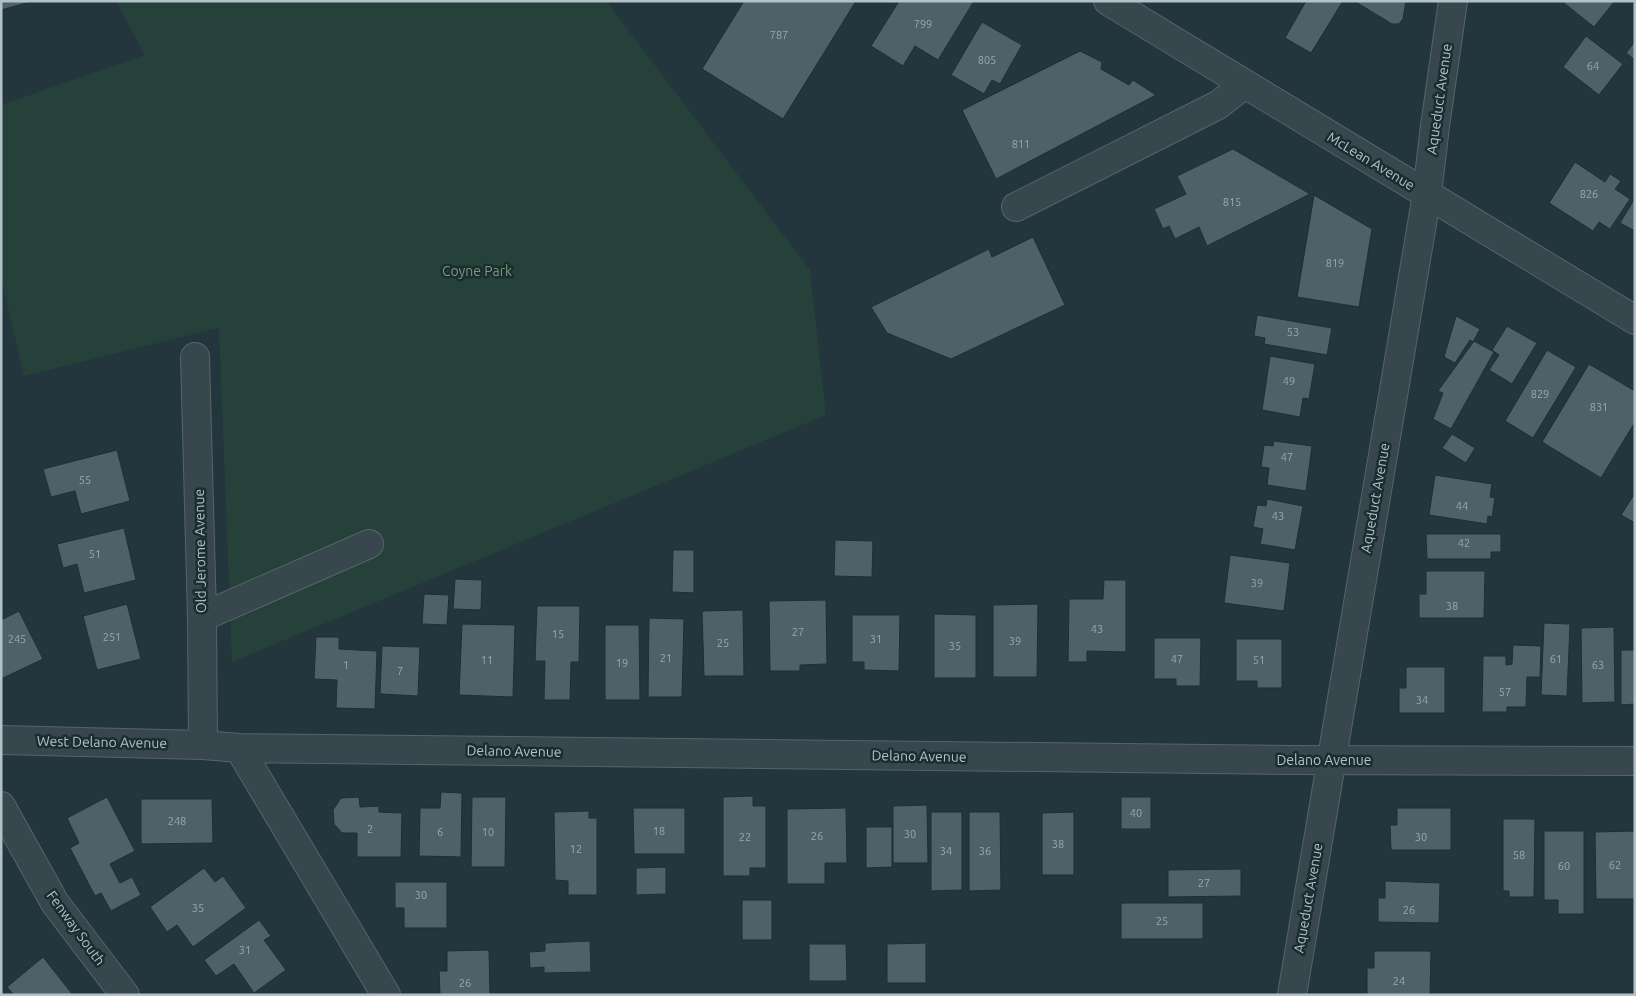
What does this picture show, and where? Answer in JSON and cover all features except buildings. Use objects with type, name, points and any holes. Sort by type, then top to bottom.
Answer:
[{"type":"street","name":"McLean Avenue","points":[[1108,1],[1635,320]]},
{"type":"street","name":"Aqueduct Avenue","points":[[1292,995],[1427,194],[1434,126],[1453,1]]},
{"type":"street","points":[[1016,207],[1218,105],[1245,84]]},
{"type":"street","name":"Old Jerome Avenue","points":[[195,357],[202,617],[203,745]]},
{"type":"street","points":[[202,617],[369,544]]},
{"type":"street","name":"West Delano Avenue","points":[[1,740],[203,745]]},
{"type":"street","name":"Delano Avenue","points":[[203,745],[239,748],[1332,760],[1635,761]]},
{"type":"street","points":[[239,748],[386,995]]},
{"type":"street","name":"Fenway South","points":[[1,806],[55,903],[125,995]]},
{"type":"green space","name":"Coyne Park","points":[[116,1],[606,1],[810,270],[826,415],[232,662],[219,328],[24,376],[1,277],[1,105],[145,55]]}]
